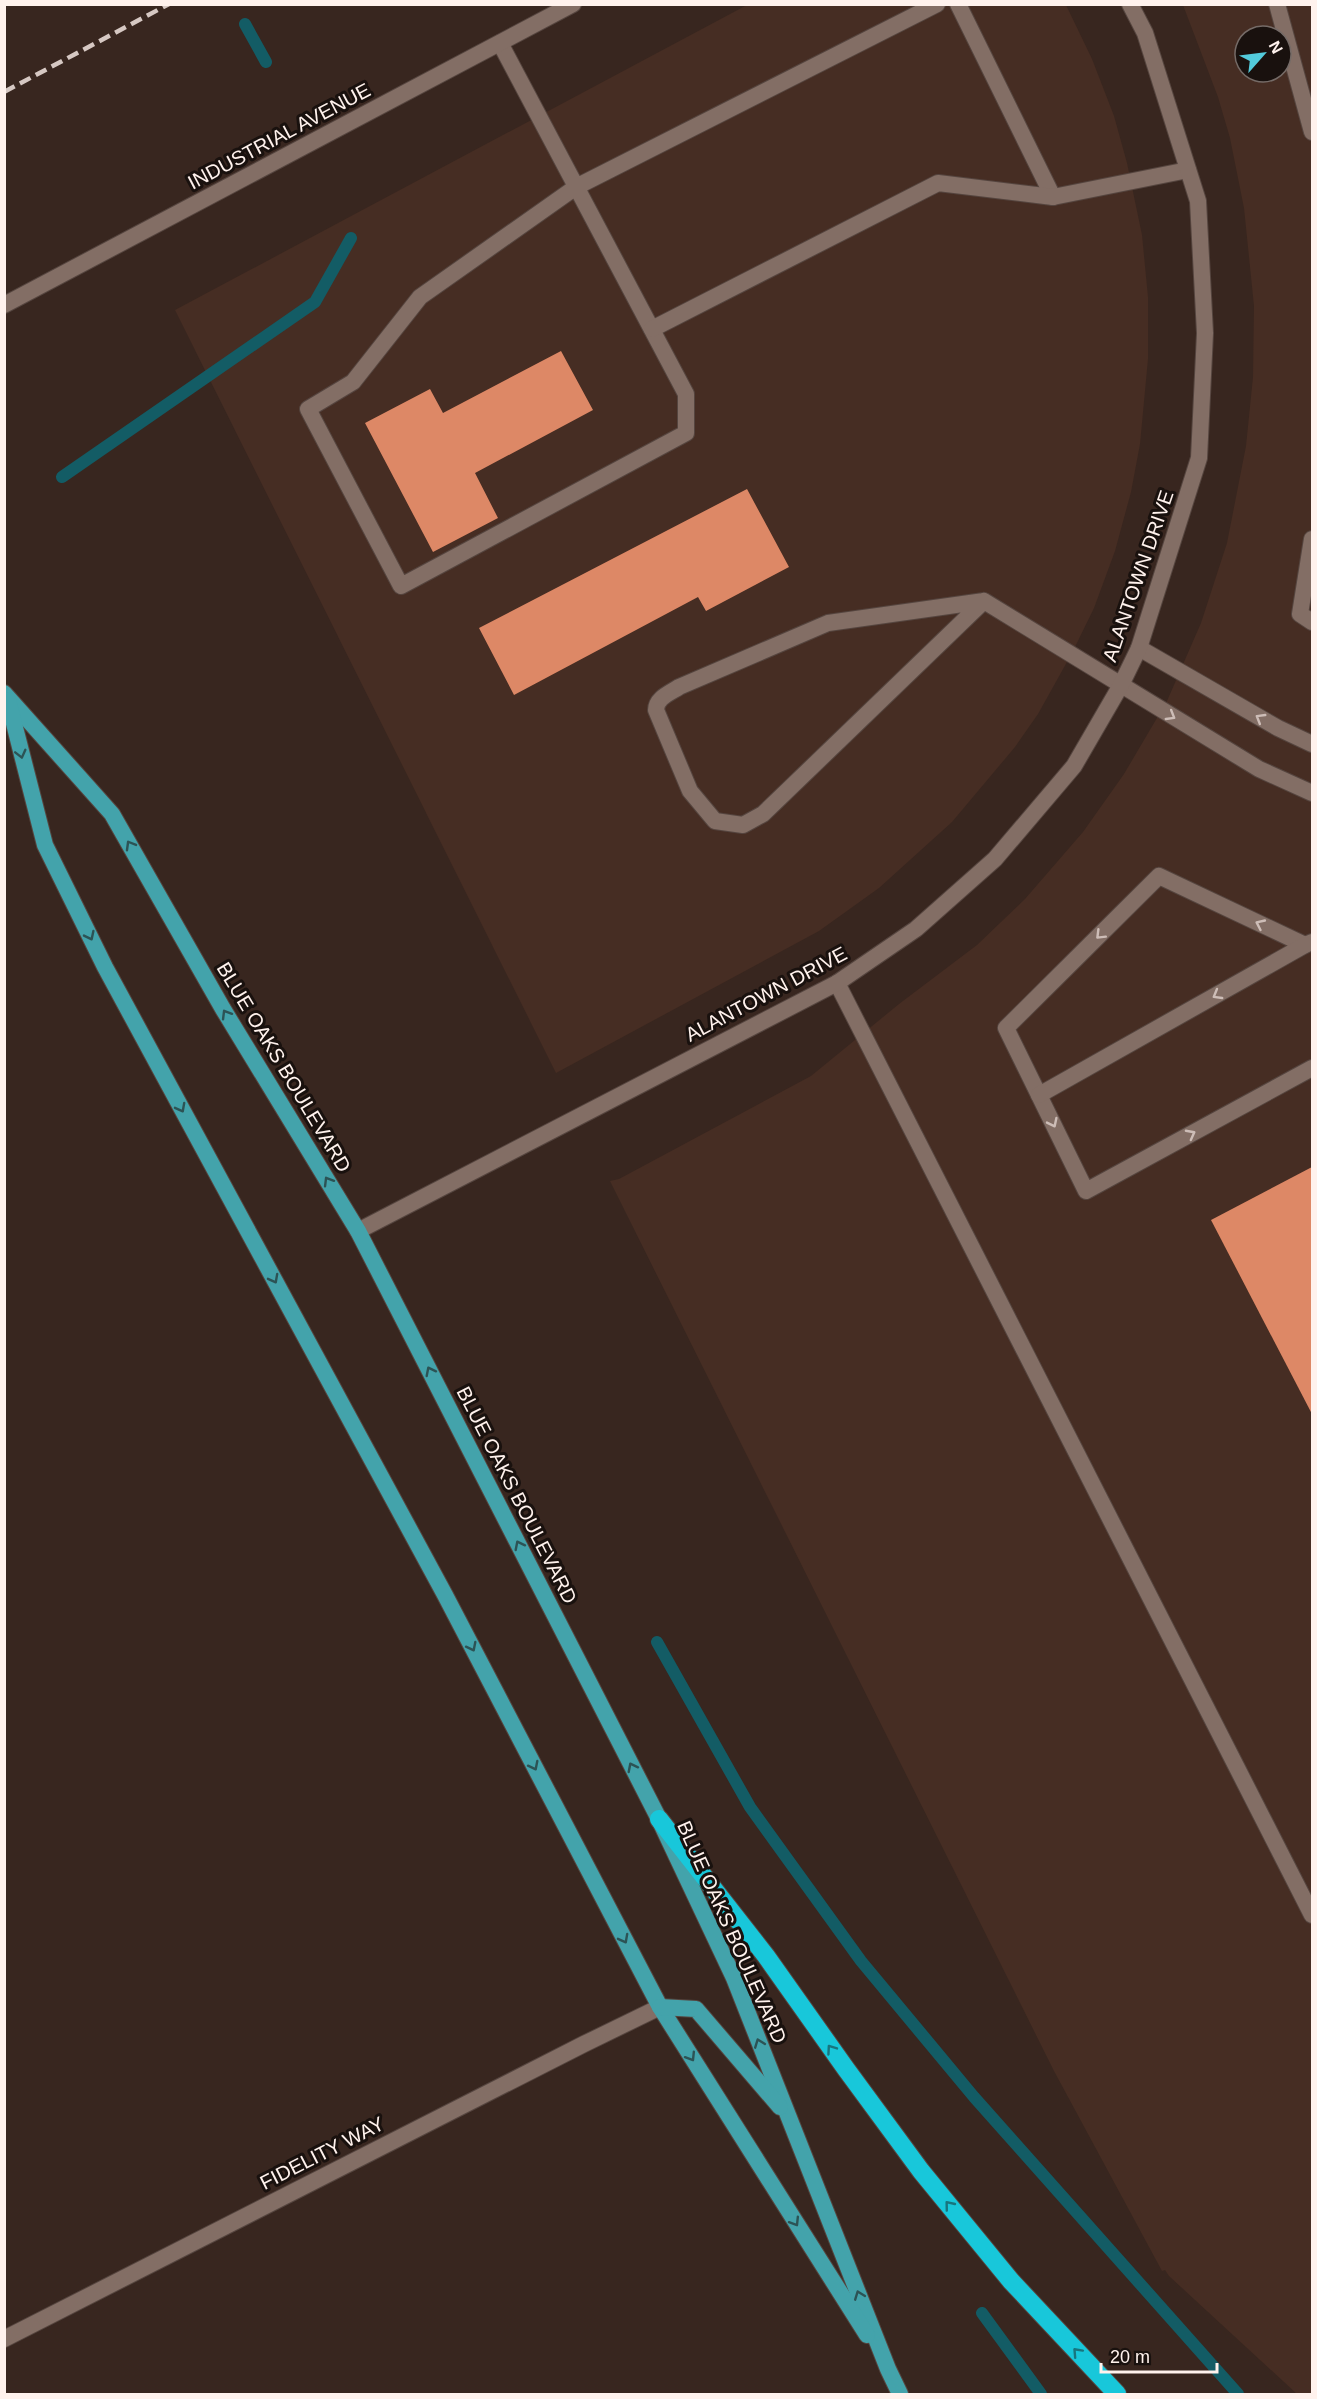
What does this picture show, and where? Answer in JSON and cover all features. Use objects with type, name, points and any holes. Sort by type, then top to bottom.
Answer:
[{"type":"highway","points":[[659,1819],[766,1956],[921,2171],[1011,2280],[1117,2394]]},
{"type":"main road","name":"BLUE OAKS BOULEVARD","points":[[6,695],[112,814],[223,1009],[358,1231],[659,1819],[734,1978],[888,2369],[900,2394]]},
{"type":"main road","name":"BLUE OAKS BOULEVARD","points":[[6,695],[45,845],[95,946],[439,1584],[660,2007],[888,2369]]},
{"type":"main road","points":[[660,2007],[696,2009],[788,2117]]},
{"type":"street","name":"INDUSTRIAL AVENUE","points":[[4,305],[573,4]]},
{"type":"street","points":[[500,44],[576,187],[652,329],[686,394],[686,433],[401,586],[308,409],[353,382],[420,297],[576,187],[937,4]]},
{"type":"street","points":[[958,4],[1053,198]]},
{"type":"street","name":"ALANTOWN DRIVE","points":[[358,1231],[837,983],[916,929],[995,859],[1074,766],[1122,686],[1139,648],[1199,458],[1205,333],[1198,201],[1145,33],[1130,4]]},
{"type":"street","points":[[1277,4],[1312,132]]},
{"type":"street","points":[[652,329],[938,183],[1053,198],[1188,170]]},
{"type":"street","points":[[1312,539],[1300,614],[1312,622]]},
{"type":"street","points":[[984,602],[763,814],[743,825],[715,821],[690,791],[656,710],[659,700],[673,691],[828,623],[984,602],[1259,769],[1312,793]]},
{"type":"street","points":[[1139,648],[1278,728],[1312,744]]},
{"type":"street","points":[[1309,943],[1159,876],[1006,1028],[1086,1191],[1312,1068]]},
{"type":"street","points":[[1040,1095],[1309,943]]},
{"type":"street","points":[[837,983],[1312,1915]]},
{"type":"street","name":"FIDELITY WAY","points":[[4,2339],[660,2007]]},
{"type":"shaded area","points":[[747,5],[1066,5],[1092,59],[1114,116],[1127,163],[1142,235],[1148,297],[1148,359],[1140,444],[1131,492],[1115,551],[1094,608],[1072,653],[1038,714],[1015,747],[952,822],[879,888],[819,931],[556,1073],[175,310]]},
{"type":"shaded area","points":[[1183,5],[1312,5],[1312,2394],[1297,2394],[1165,2270],[1162,2271],[1054,2071],[610,1181],[619,1179],[811,1076],[899,1004],[977,945],[1025,899],[1083,832],[1124,774],[1167,701],[1201,623],[1227,543],[1246,446],[1253,377],[1254,306],[1244,208],[1230,138],[1218,97]]},
{"type":"building","points":[[561,351],[593,410],[475,473],[498,518],[433,552],[365,423],[430,389],[443,413]]},
{"type":"building","points":[[747,489],[789,567],[706,611],[698,597],[514,695],[479,628]]},
{"type":"building","points":[[1312,1167],[1312,1414],[1211,1220]]},
{"type":"waterway","points":[[245,24],[266,62]]},
{"type":"waterway","points":[[62,477],[315,302],[351,238]]},
{"type":"waterway","points":[[657,1642],[750,1807],[861,1961],[974,2097],[1238,2394]]},
{"type":"waterway","points":[[982,2313],[1041,2394]]},
{"type":"railway","points":[[4,92],[169,4]]}]
